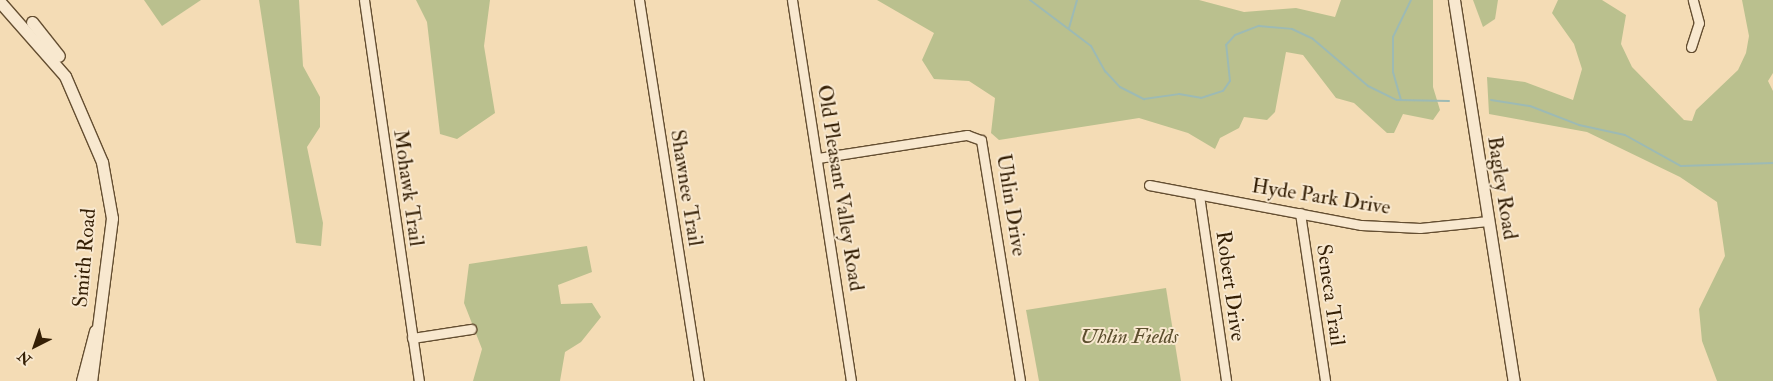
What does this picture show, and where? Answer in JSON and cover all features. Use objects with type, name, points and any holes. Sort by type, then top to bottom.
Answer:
[{"type":"main road","name":"Smith Road","points":[[9,0],[49,42],[65,66],[65,76]]},
{"type":"main road","name":"Bagley Road","points":[[1454,0],[1514,381]]},
{"type":"main road","name":"Smith Road","points":[[0,2],[65,76],[102,162],[112,218],[91,381]]},
{"type":"main road","name":"Smith Road","points":[[82,381],[91,336],[97,330]]},
{"type":"street","name":"Mohawk Trail","points":[[364,0],[419,381]]},
{"type":"street","name":"Shawnee Trail","points":[[639,0],[698,381]]},
{"type":"street","name":"Old Pleasant Valley Road","points":[[792,0],[818,158],[851,381]]},
{"type":"street","points":[[1691,47],[1699,23],[1693,0]]},
{"type":"street","name":"Uhlin Drive","points":[[818,158],[967,135],[981,140],[1020,381]]},
{"type":"street","name":"Hyde Park Drive","points":[[1149,184],[1361,225],[1410,228],[1488,222]]},
{"type":"street","name":"Robert Drive","points":[[1199,195],[1226,381]]},
{"type":"street","name":"Seneca Trail","points":[[1300,213],[1324,381]]},
{"type":"street","points":[[412,338],[472,329]]},
{"type":"green space","points":[[144,0],[201,0],[162,26]]},
{"type":"green space","points":[[259,0],[299,0],[303,66],[320,97],[320,127],[307,147],[323,223],[321,246],[296,243]]},
{"type":"green space","points":[[416,0],[490,0],[484,46],[495,113],[457,139],[440,134],[427,22]]},
{"type":"green space","points":[[877,0],[1199,0],[1244,12],[1296,8],[1335,17],[1341,0],[1433,0],[1433,87],[1440,110],[1433,120],[1403,114],[1394,133],[1387,133],[1354,103],[1336,98],[1303,55],[1286,52],[1275,112],[1267,120],[1244,117],[1239,128],[1220,138],[1215,149],[1188,133],[1139,118],[999,140],[991,133],[995,98],[969,81],[934,79],[922,60],[934,33]]},
{"type":"green space","points":[[1473,0],[1498,0],[1495,19],[1483,27]]},
{"type":"green space","points":[[1558,0],[1602,0],[1626,15],[1621,44],[1632,67],[1684,120],[1692,121],[1696,110],[1738,70],[1746,53],[1749,36],[1742,0],[1773,0],[1773,73],[1768,81],[1773,91],[1773,381],[1717,381],[1702,341],[1699,309],[1725,256],[1717,202],[1680,177],[1587,132],[1489,114],[1487,77],[1525,82],[1573,100],[1582,69],[1574,44],[1552,13]]},
{"type":"green space","points":[[587,246],[592,272],[558,285],[561,304],[592,303],[601,317],[581,342],[565,352],[560,381],[473,381],[482,349],[464,303],[469,264]]},
{"type":"green space","name":"Uhlin Fields","points":[[1166,288],[1181,381],[1039,381],[1026,310]]},
{"type":"waterway","points":[[1030,0],[1091,46],[1105,71],[1120,87],[1144,99],[1179,94],[1201,98],[1223,91],[1230,81],[1226,45],[1235,35],[1259,26],[1292,29],[1313,39],[1368,86],[1397,100],[1449,101]]},
{"type":"waterway","points":[[1069,28],[1077,0]]},
{"type":"waterway","points":[[1401,100],[1393,72],[1393,37],[1411,0]]},
{"type":"waterway","points":[[1491,100],[1530,106],[1579,125],[1625,135],[1681,166],[1773,163]]}]
